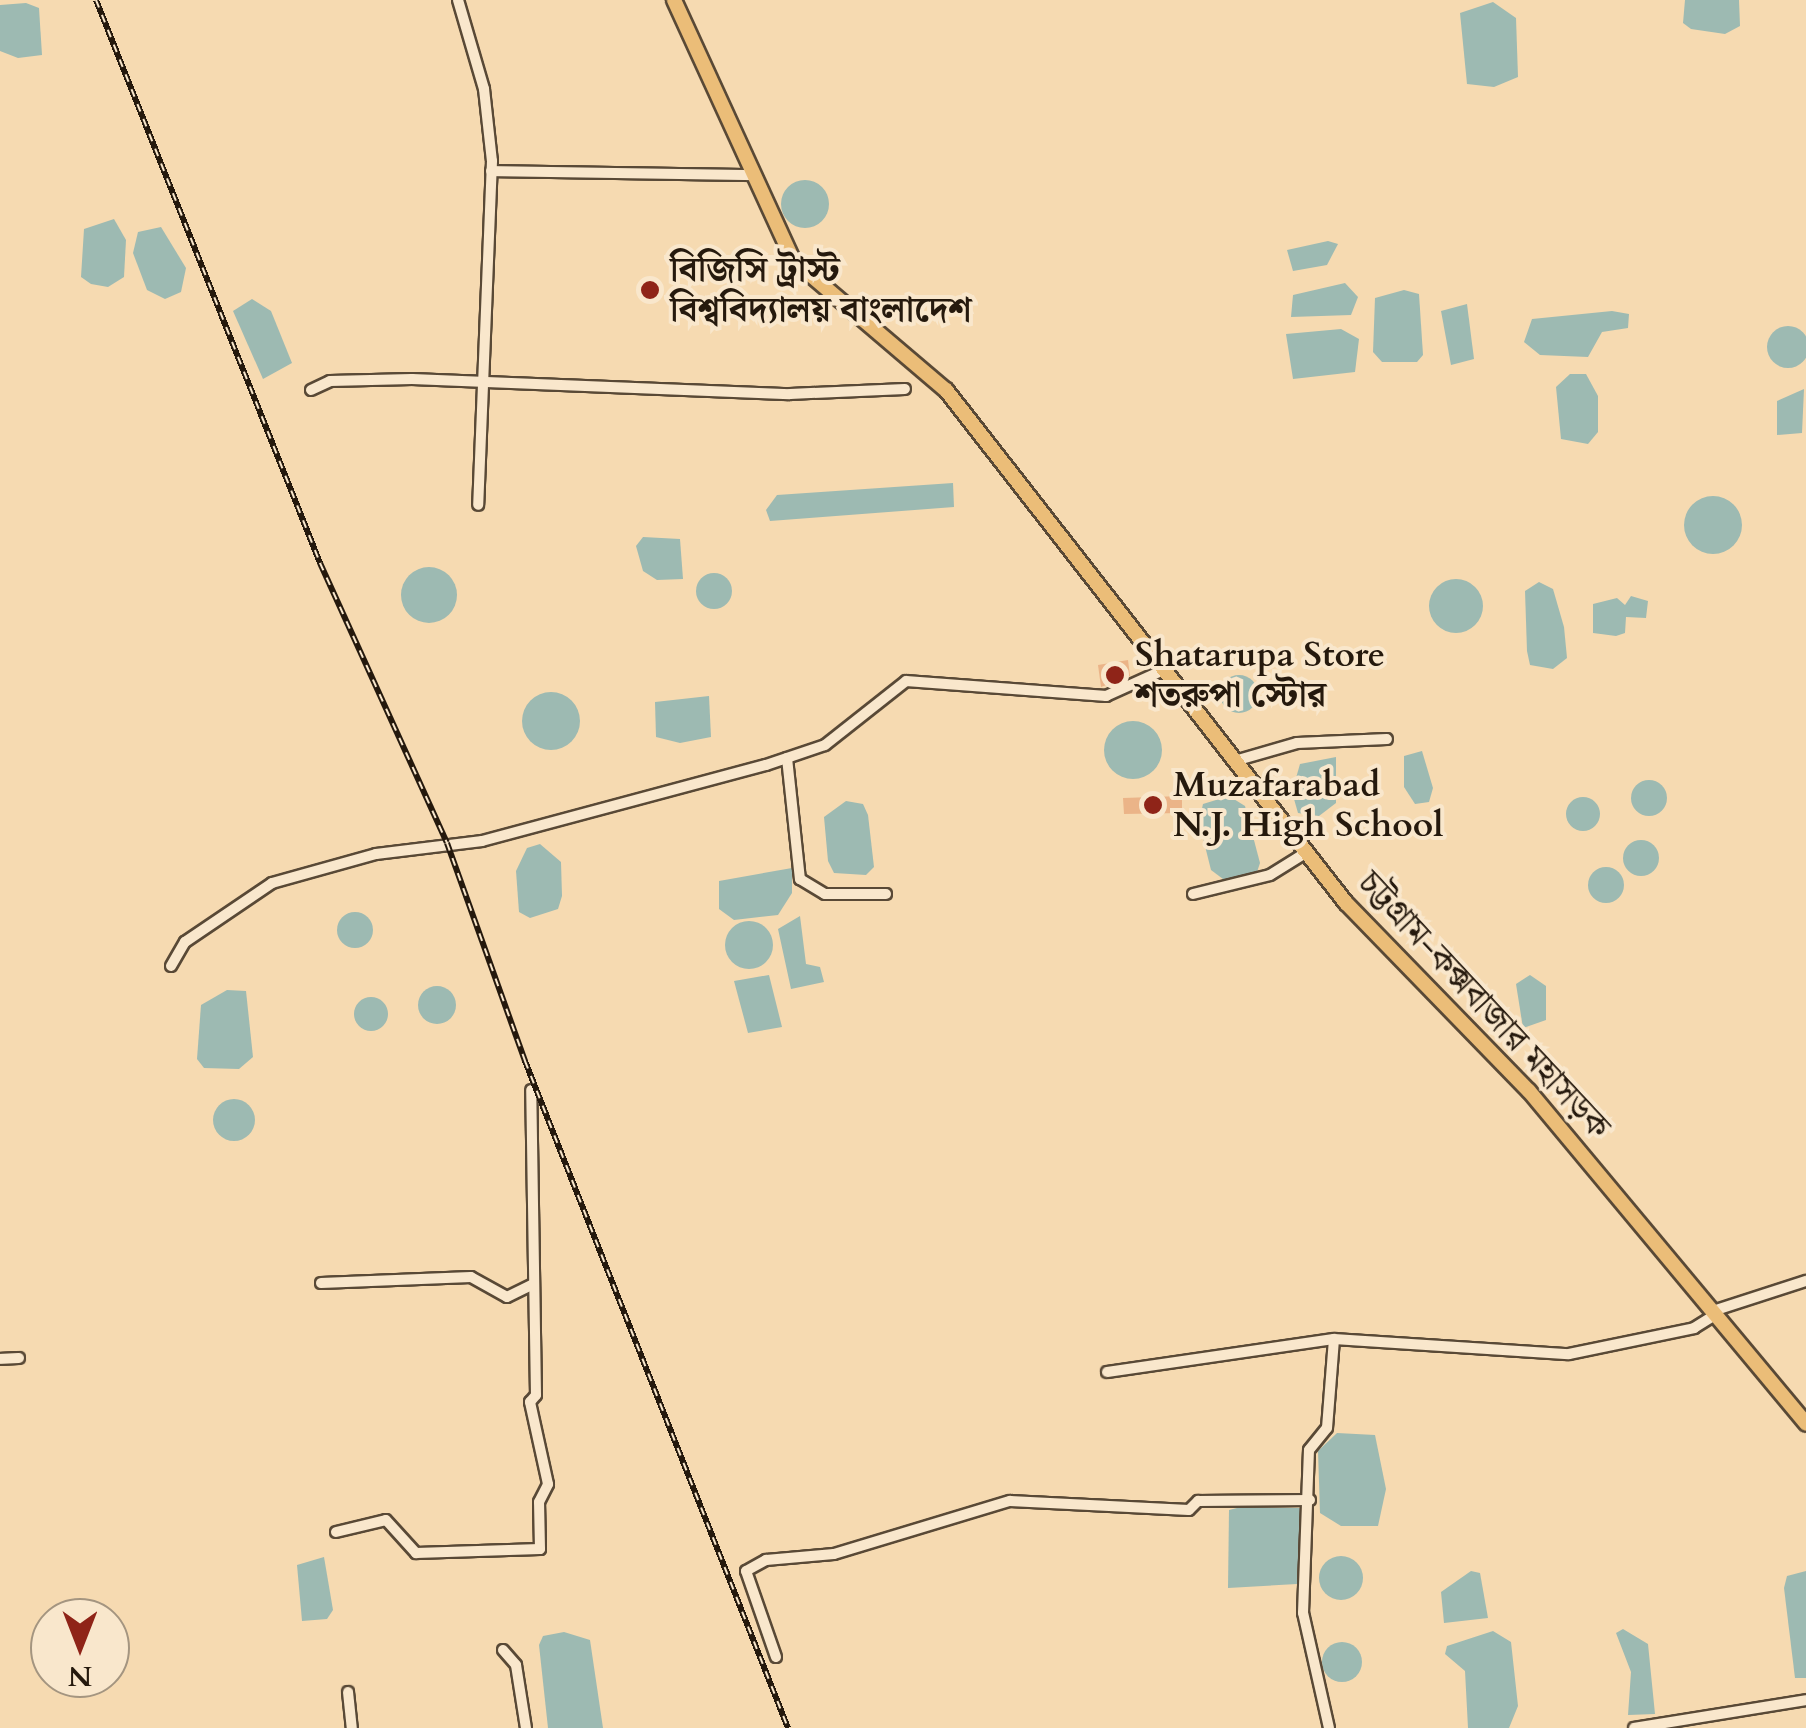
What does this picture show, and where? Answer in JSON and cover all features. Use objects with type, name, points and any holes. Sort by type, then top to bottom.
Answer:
[{"type":"highway","name":"চট্টগ্রাম-কক্সবাজার মহাসড়ক","points":[[674,0],[792,260],[946,390],[1168,668],[1307,852],[1405,967],[1529,1090],[1806,1424]]},
{"type":"street","points":[[458,0],[484,89],[491,170],[478,505]]},
{"type":"street","points":[[491,170],[755,175]]},
{"type":"street","points":[[311,390],[330,381],[480,382],[790,394],[905,389]]},
{"type":"street","points":[[171,966],[185,942],[272,884],[376,854],[482,841],[788,758],[825,746],[906,681],[1106,696],[1168,668]]},
{"type":"street","points":[[1238,760],[1297,743],[1387,739]]},
{"type":"street","points":[[788,758],[800,879],[824,894],[886,894]]},
{"type":"street","points":[[1193,894],[1270,875],[1307,852]]},
{"type":"street","points":[[336,1532],[386,1520],[416,1553],[540,1549],[539,1502],[548,1484],[530,1402],[536,1395],[531,1090]]},
{"type":"street","points":[[321,1283],[471,1277],[507,1297],[534,1284]]},
{"type":"street","points":[[1107,1372],[1334,1339],[1570,1354],[1694,1328],[1715,1312],[1806,1282]]},
{"type":"street","points":[[1329,1728],[1303,1612],[1309,1450],[1327,1428],[1334,1339]]},
{"type":"street","points":[[0,1358],[19,1358]]},
{"type":"street","points":[[776,1657],[746,1571],[766,1560],[834,1554],[1010,1501],[1190,1510],[1198,1500],[1310,1500]]},
{"type":"street","points":[[502,1650],[516,1665],[526,1727],[512,1728]]},
{"type":"street","points":[[348,1692],[352,1728]]},
{"type":"street","points":[[1634,1728],[1806,1700]]},
{"type":"water","points":[[1685,0],[1739,0],[1740,26],[1725,34],[1691,29],[1683,23]]},
{"type":"water","points":[[1493,2],[1516,18],[1518,77],[1494,87],[1467,84],[1460,13]]},
{"type":"water","points":[[26,3],[39,8],[42,55],[18,58],[0,51],[0,5]]},
{"type":"water","points":[[805,180],[822,187],[829,204],[822,221],[805,228],[788,221],[781,204],[788,187]]},
{"type":"water","points":[[114,219],[126,240],[124,277],[108,287],[91,284],[81,277],[84,229]]},
{"type":"water","points":[[161,227],[186,268],[181,292],[165,299],[147,290],[133,253],[138,232]]},
{"type":"water","points":[[1328,241],[1338,244],[1327,265],[1293,271],[1287,250]]},
{"type":"water","points":[[1345,283],[1358,297],[1351,315],[1291,317],[1293,295]]},
{"type":"water","points":[[1404,290],[1419,294],[1423,355],[1417,362],[1382,362],[1373,352],[1375,298]]},
{"type":"water","points":[[252,299],[271,311],[292,363],[263,379],[233,311]]},
{"type":"water","points":[[1467,304],[1474,359],[1451,365],[1441,311]]},
{"type":"water","points":[[1612,311],[1629,314],[1628,328],[1602,332],[1588,357],[1540,355],[1524,342],[1532,319]]},
{"type":"water","points":[[1788,326],[1803,332],[1809,347],[1803,362],[1788,368],[1773,362],[1767,347],[1773,332]]},
{"type":"water","points":[[1341,329],[1359,339],[1355,372],[1293,379],[1286,334]]},
{"type":"water","points":[[1570,374],[1586,374],[1598,396],[1598,432],[1588,444],[1561,439],[1556,387]]},
{"type":"water","points":[[1804,389],[1802,433],[1777,435],[1777,401]]},
{"type":"water","points":[[953,483],[954,507],[770,521],[766,510],[777,495]]},
{"type":"water","points":[[1713,496],[1733,505],[1742,525],[1733,545],[1713,554],[1693,545],[1684,525],[1693,505]]},
{"type":"water","points":[[643,537],[680,539],[683,579],[657,580],[643,571],[636,546]]},
{"type":"water","points":[[429,567],[449,575],[457,595],[449,615],[429,623],[409,615],[401,595],[409,575]]},
{"type":"water","points":[[714,573],[727,578],[732,591],[727,604],[714,609],[701,604],[696,591],[701,578]]},
{"type":"water","points":[[1456,579],[1475,587],[1483,606],[1475,625],[1456,633],[1437,625],[1429,606],[1437,587]]},
{"type":"water","points":[[1539,582],[1553,589],[1564,627],[1567,658],[1553,669],[1530,665],[1527,651],[1525,591]]},
{"type":"water","points":[[1631,596],[1648,601],[1646,618],[1626,617],[1625,633],[1616,636],[1593,633],[1593,604],[1617,598],[1625,605]]},
{"type":"water","points":[[1239,675],[1253,680],[1258,694],[1253,708],[1239,713],[1225,708],[1220,694],[1225,680]]},
{"type":"water","points":[[551,692],[571,701],[580,721],[571,741],[551,750],[531,741],[522,721],[531,701]]},
{"type":"water","points":[[709,696],[711,737],[680,743],[656,737],[655,702]]},
{"type":"water","points":[[1133,721],[1154,729],[1162,750],[1154,771],[1133,779],[1112,771],[1104,750],[1112,729]]},
{"type":"water","points":[[1422,751],[1433,788],[1429,802],[1415,804],[1404,787],[1404,756]]},
{"type":"water","points":[[1336,757],[1336,803],[1319,816],[1298,813],[1292,792],[1300,764]]},
{"type":"water","points":[[1649,780],[1662,785],[1667,798],[1662,811],[1649,816],[1636,811],[1631,798],[1636,785]]},
{"type":"water","points":[[1229,796],[1245,806],[1260,863],[1257,872],[1227,882],[1211,870],[1199,822],[1203,804]]},
{"type":"water","points":[[1583,797],[1595,802],[1600,814],[1595,826],[1583,831],[1571,826],[1566,814],[1571,802]]},
{"type":"water","points":[[846,801],[863,804],[868,815],[874,867],[866,875],[834,873],[828,861],[824,817]]},
{"type":"water","points":[[1641,840],[1653,846],[1659,858],[1653,870],[1641,876],[1629,870],[1623,858],[1629,846]]},
{"type":"water","points":[[540,844],[561,862],[562,896],[558,909],[530,918],[519,912],[516,871],[527,848]]},
{"type":"water","points":[[1606,867],[1619,872],[1624,885],[1619,898],[1606,903],[1593,898],[1588,885],[1593,872]]},
{"type":"water","points":[[792,868],[792,893],[778,915],[734,920],[719,909],[719,881]]},
{"type":"water","points":[[355,912],[368,917],[373,930],[368,943],[355,948],[342,943],[337,930],[342,917]]},
{"type":"water","points":[[800,916],[806,964],[820,967],[824,982],[791,989],[778,929]]},
{"type":"water","points":[[749,921],[766,928],[773,945],[766,962],[749,969],[732,962],[725,945],[732,928]]},
{"type":"water","points":[[769,975],[782,1027],[748,1033],[734,981]]},
{"type":"water","points":[[1530,975],[1546,986],[1546,1020],[1523,1028],[1516,984]]},
{"type":"water","points":[[437,986],[451,991],[456,1005],[451,1019],[437,1024],[423,1019],[418,1005],[423,991]]},
{"type":"water","points":[[227,990],[246,991],[253,1057],[239,1069],[204,1068],[197,1059],[201,1005]]},
{"type":"water","points":[[371,997],[383,1002],[388,1014],[383,1026],[371,1031],[359,1026],[354,1014],[359,1002]]},
{"type":"water","points":[[234,1099],[249,1105],[255,1120],[249,1135],[234,1141],[219,1135],[213,1120],[219,1105]]},
{"type":"water","points":[[1337,1433],[1375,1435],[1386,1489],[1378,1526],[1341,1526],[1320,1513],[1318,1451]]},
{"type":"water","points":[[1301,1508],[1297,1584],[1228,1588],[1229,1510]]},
{"type":"water","points":[[1341,1556],[1356,1563],[1363,1578],[1356,1593],[1341,1600],[1326,1593],[1319,1578],[1326,1563]]},
{"type":"water","points":[[324,1557],[333,1610],[327,1619],[302,1621],[297,1565]]},
{"type":"water","points":[[1471,1571],[1480,1573],[1488,1618],[1444,1623],[1441,1592]]},
{"type":"water","points":[[1806,1571],[1806,1678],[1795,1678],[1784,1588],[1787,1576]]},
{"type":"water","points":[[1623,1629],[1648,1644],[1655,1714],[1628,1715],[1631,1672],[1616,1633]]},
{"type":"water","points":[[1493,1631],[1511,1642],[1518,1706],[1509,1728],[1468,1728],[1465,1671],[1445,1654],[1447,1646]]},
{"type":"water","points":[[564,1632],[590,1640],[603,1728],[548,1728],[539,1645],[543,1636]]},
{"type":"water","points":[[1342,1642],[1356,1648],[1362,1662],[1356,1676],[1342,1682],[1328,1676],[1322,1662],[1328,1648]]},
{"type":"building","name":"Shatarupa Store শতরুপা স্টোর","points":[[1128,660],[1130,676],[1101,687],[1098,665]]},
{"type":"building","name":"Muzafarabad N.J. High School","points":[[1182,796],[1182,813],[1124,814],[1123,798]]},
{"type":"railway","points":[[96,0],[320,563],[447,843],[525,1061],[788,1728]]},
{"type":"place","name":"বিজিসি ট্রাস্ট বিশ্ববিদ্যালয় বাংলাদেশ","points":[[650,290]]},
{"type":"place","name":"Shatarupa Store শতরুপা স্টোর","points":[[1115,675]]},
{"type":"place","name":"Muzafarabad N.J. High School","points":[[1153,805]]}]
